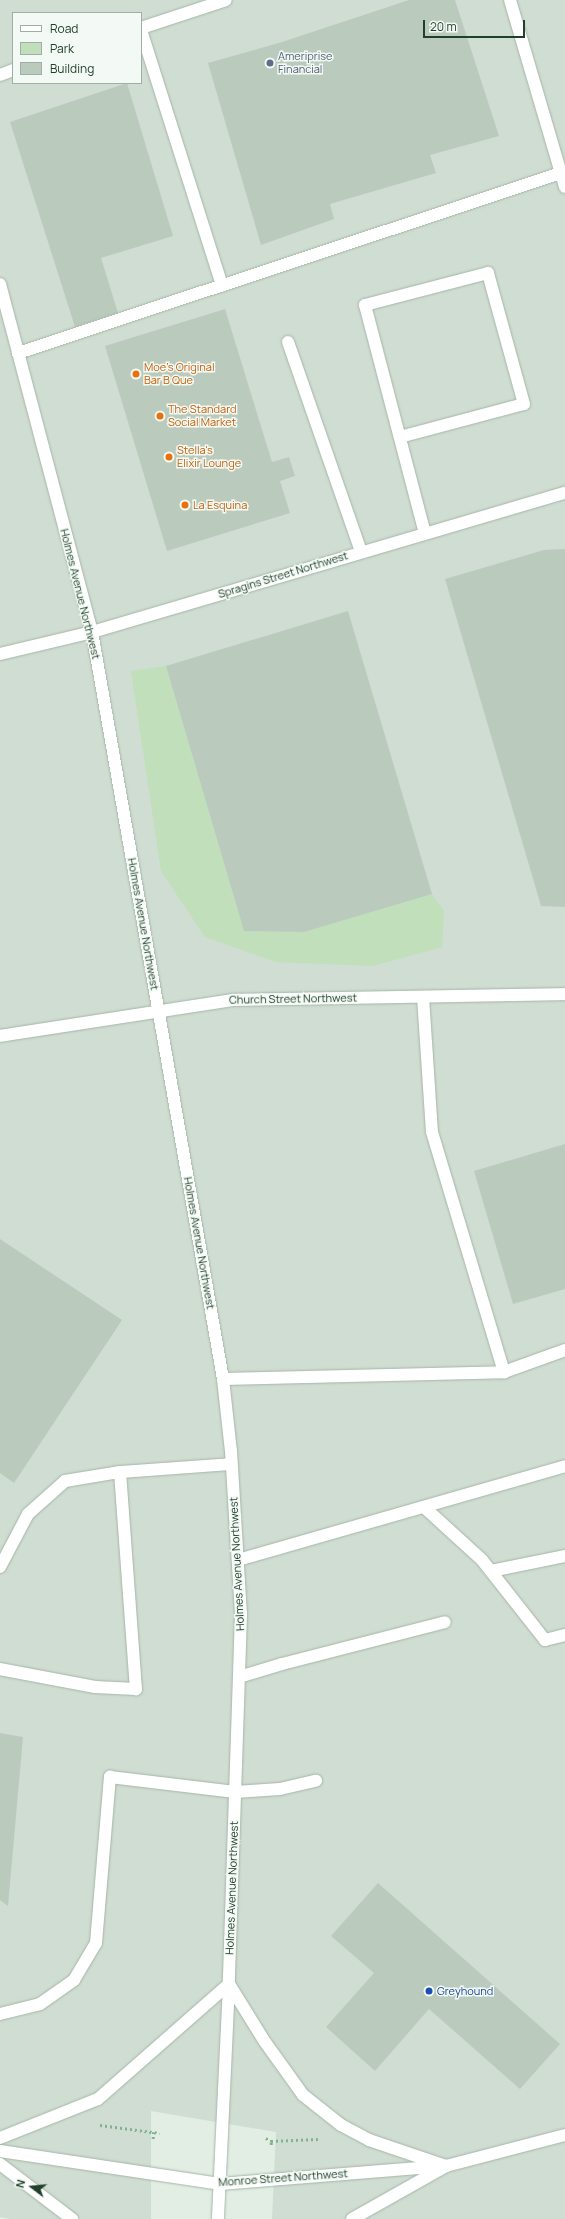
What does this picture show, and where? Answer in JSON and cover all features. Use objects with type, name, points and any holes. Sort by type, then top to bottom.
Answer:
[{"type":"main road","points":[[142,29],[226,0]]},
{"type":"main road","points":[[510,0],[565,187]]},
{"type":"main road","points":[[142,32],[222,285]]},
{"type":"main road","points":[[0,74],[12,70]]},
{"type":"main road","points":[[18,353],[222,285],[523,188],[561,173]]},
{"type":"main road","points":[[400,437],[524,404],[488,273],[365,305],[425,533]]},
{"type":"main road","name":"Holmes Avenue Northwest","points":[[0,284],[92,632],[222,1379],[232,1464],[241,1614],[229,1984],[218,2219]]},
{"type":"main road","points":[[288,342],[360,552]]},
{"type":"main road","name":"Spragins Street Northwest","points":[[0,654],[92,632],[565,493]]},
{"type":"main road","name":"Church Street Northwest","points":[[0,1036],[233,1000],[565,994]]},
{"type":"main road","points":[[423,997],[432,1132],[504,1372]]},
{"type":"main road","points":[[222,1379],[504,1372],[565,1350]]},
{"type":"main road","points":[[0,1567],[28,1514],[65,1481],[120,1472],[232,1464]]},
{"type":"main road","points":[[238,1560],[565,1466]]},
{"type":"main road","points":[[0,1669],[95,1687],[136,1689],[120,1472]]},
{"type":"main road","points":[[424,1507],[491,1572],[545,1640],[565,1635]]},
{"type":"main road","points":[[491,1572],[565,1556]]},
{"type":"main road","points":[[239,1677],[282,1664],[445,1622]]},
{"type":"main road","points":[[0,2014],[40,2004],[74,1980],[96,1943],[110,1777],[235,1792],[280,1789],[316,1780]]},
{"type":"main road","points":[[0,2138],[98,2099],[229,1984],[265,2042],[303,2095],[341,2125],[369,2140],[446,2166]]},
{"type":"main road","name":"Monroe Street Northwest","points":[[0,2151],[220,2184],[446,2166],[565,2135]]},
{"type":"main road","points":[[0,2164],[72,2219]]},
{"type":"main road","points":[[352,2219],[446,2166]]},
{"type":"path","points":[[94,2125],[159,2133]]},
{"type":"path","points":[[153,2132],[153,2139]]},
{"type":"path","points":[[266,2138],[271,2141],[324,2139]]},
{"type":"shaded area","points":[[0,0],[565,0],[565,2219],[272,2219],[276,2132],[151,2111],[151,2219],[10,2219],[0,2217]]},
{"type":"green space","points":[[166,666],[244,931],[304,932],[432,894],[444,911],[442,947],[373,966],[276,962],[205,937],[161,871],[131,671]]},
{"type":"building","points":[[409,0],[455,0],[499,136],[430,155],[436,173],[330,204],[334,219],[261,245],[208,63],[282,42]]},
{"type":"building","points":[[127,84],[173,236],[101,258],[118,313],[75,327],[10,122]]},
{"type":"building","points":[[225,309],[272,462],[289,457],[295,476],[280,481],[290,513],[167,551],[105,346]]},
{"type":"building","points":[[565,549],[565,907],[541,906],[445,579],[544,550]]},
{"type":"building","points":[[348,611],[432,894],[304,932],[244,931],[166,666]]},
{"type":"building","points":[[565,1144],[565,1289],[513,1304],[474,1171]]},
{"type":"building","points":[[0,1239],[122,1320],[14,1483],[0,1473]]},
{"type":"building","points":[[0,1733],[23,1737],[8,1906],[0,1900]]},
{"type":"building","name":"Greyhound","points":[[378,1883],[560,2044],[520,2089],[429,2009],[375,2071],[326,2027],[374,1973],[331,1936]]},
{"type":"place","name":"Ameriprise Financial","points":[[270,63]]},
{"type":"place","name":"Moe's Original Bar B Que","points":[[136,374]]},
{"type":"place","name":"The Standard Social Market","points":[[160,416]]},
{"type":"place","name":"Stella's Elixir Lounge","points":[[169,457]]},
{"type":"place","name":"La Esquina","points":[[185,505]]},
{"type":"place","name":"Greyhound","points":[[429,1991]]}]
